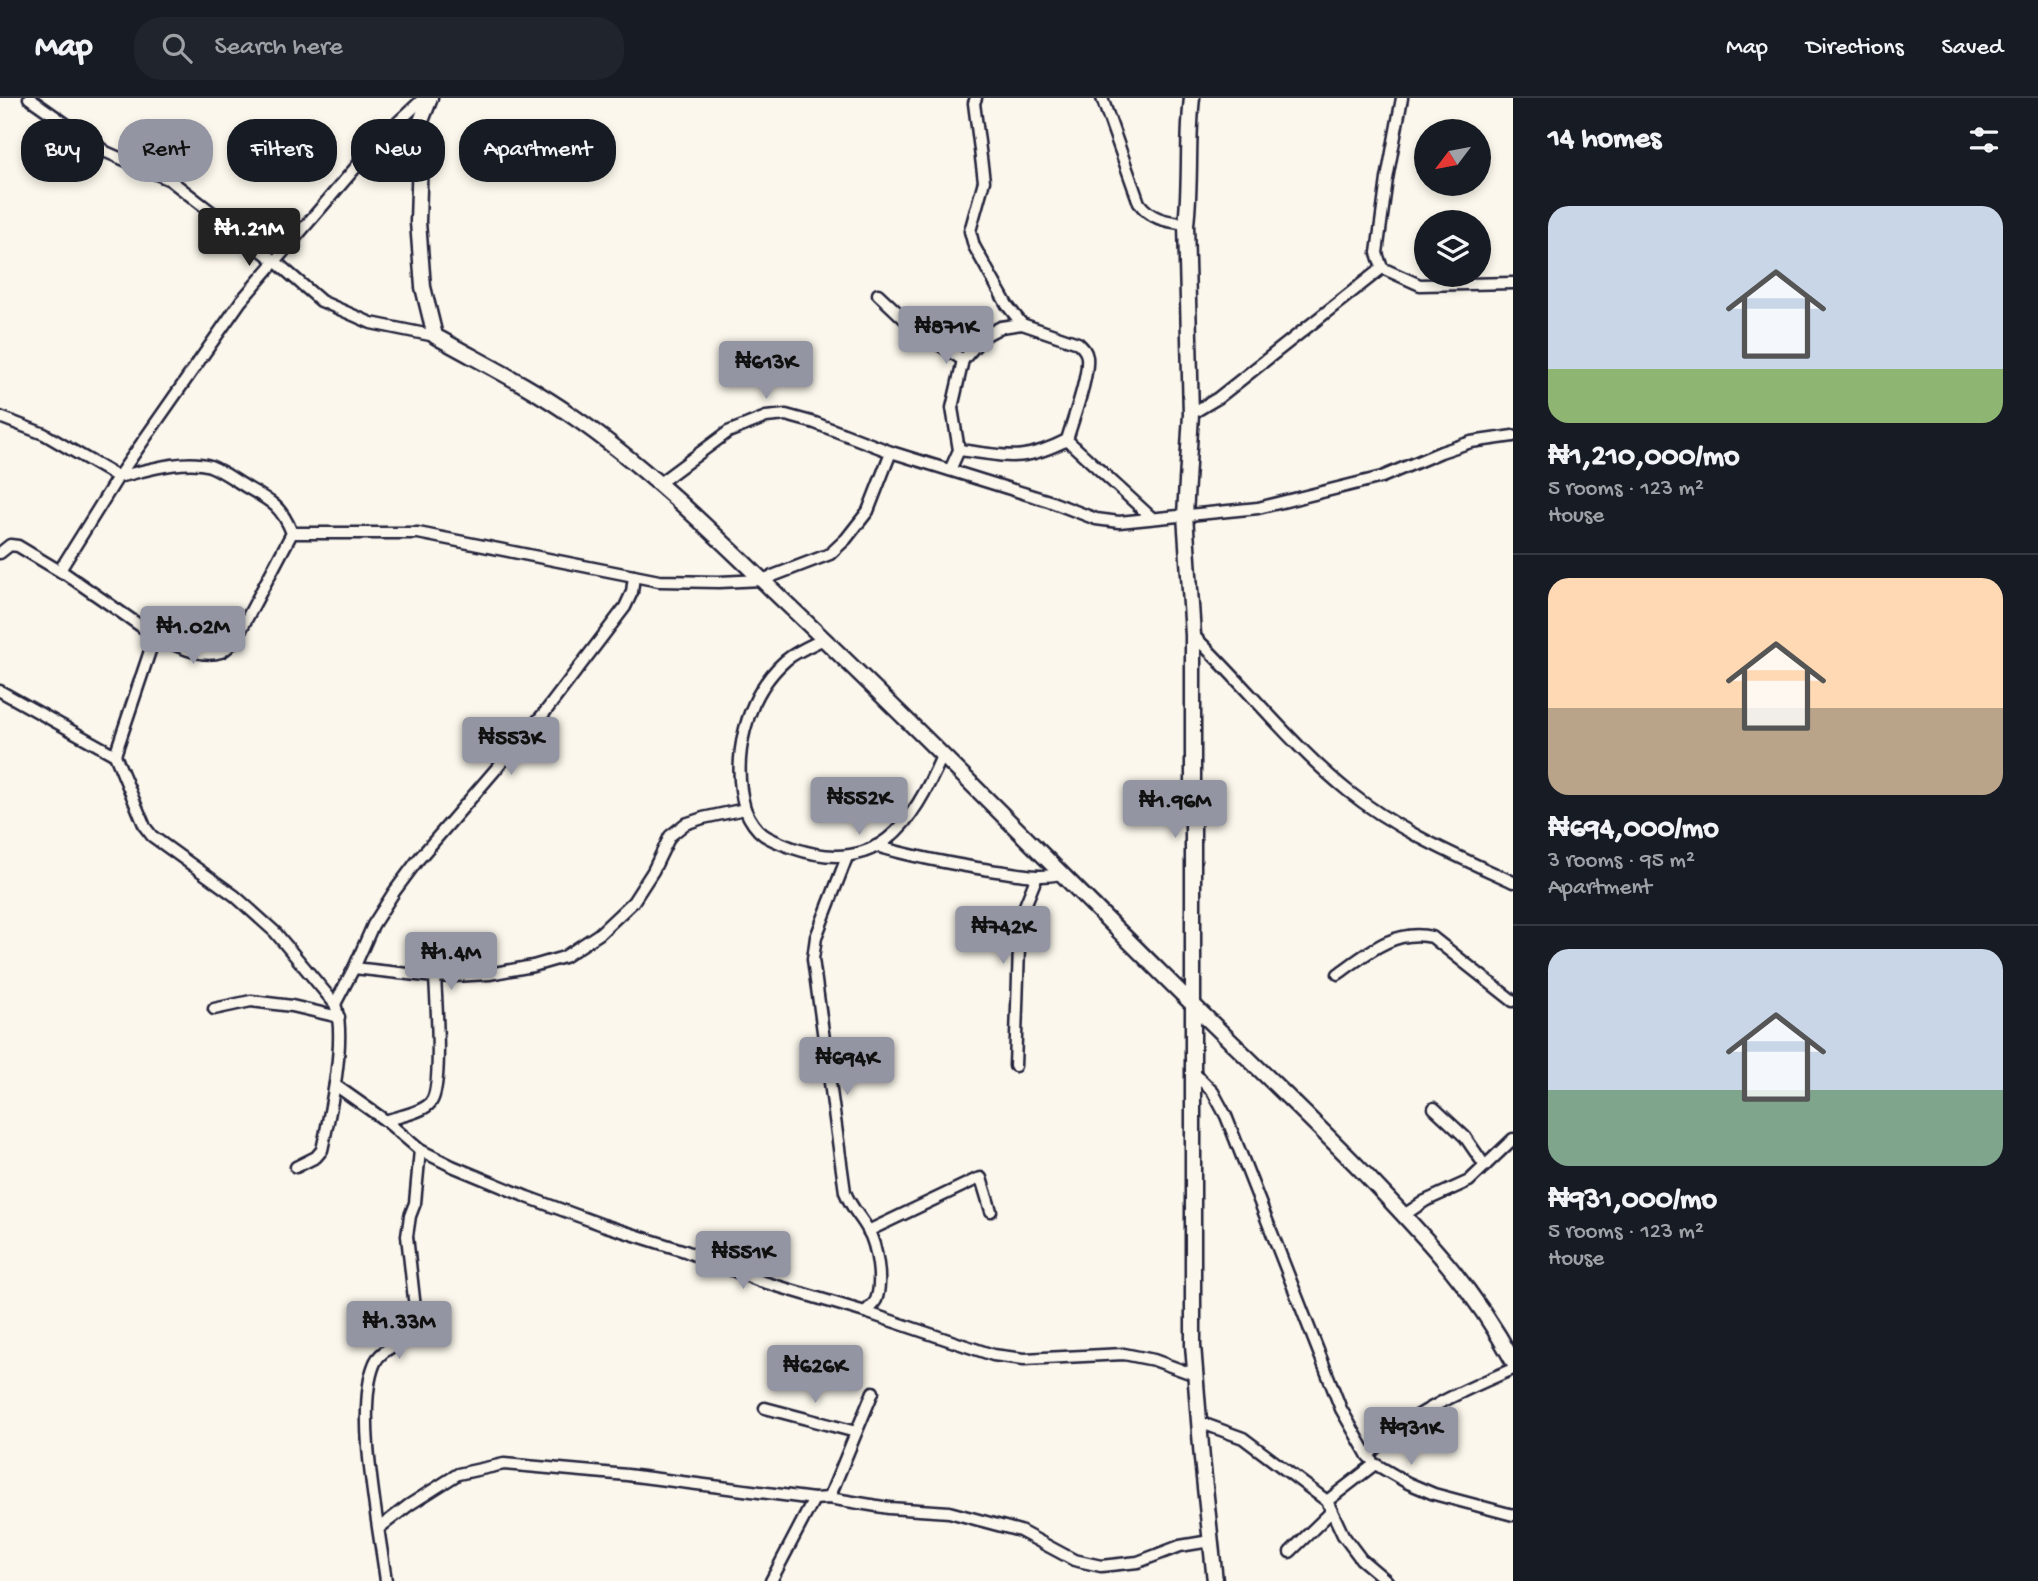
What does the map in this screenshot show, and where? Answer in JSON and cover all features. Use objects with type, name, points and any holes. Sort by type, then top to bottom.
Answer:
[{"type":"street","points":[[29,98],[106,152],[170,180],[275,261],[321,301],[371,323],[435,337],[572,416],[659,484],[824,639],[1318,1126],[1404,1215],[1463,1282],[1490,1319],[1513,1361]]},
{"type":"street","points":[[64,573],[60,570],[118,477],[241,301],[381,138],[427,98]]},
{"type":"street","points":[[427,98],[421,121],[418,222],[423,287],[435,337]]},
{"type":"street","points":[[976,98],[974,103],[984,181],[970,231],[971,238],[1007,305],[1022,324]]},
{"type":"street","points":[[1102,98],[1139,203],[1147,214],[1159,220],[1186,224]]},
{"type":"street","points":[[1192,98],[1186,224],[1191,414],[1185,515],[1193,635],[1192,1346],[1215,1581]]},
{"type":"street","points":[[1402,98],[1377,253],[1382,268],[1420,285],[1513,283]]},
{"type":"street","points":[[1191,414],[1218,398],[1382,268]]},
{"type":"street","points":[[878,294],[914,328],[963,360]]},
{"type":"street","points":[[950,470],[959,450],[952,408],[963,360],[984,336],[1001,327],[1022,324],[1077,343],[1085,350],[1087,359],[1080,394],[1067,440],[1045,451],[1014,458],[959,450]]},
{"type":"street","points":[[659,484],[728,432],[766,417],[786,415],[891,452],[1049,501],[1096,519],[1119,522],[1258,508],[1313,496],[1382,477],[1471,442],[1513,436]]},
{"type":"street","points":[[0,417],[44,434],[118,477],[163,466],[195,464],[211,467],[272,502],[285,514],[292,533],[235,641],[222,652],[190,650],[155,636],[64,573],[18,545],[9,545],[0,554]]},
{"type":"street","points":[[1067,440],[1152,518]]},
{"type":"street","points":[[292,533],[418,533],[659,582],[762,580],[830,554],[846,539],[867,511],[891,452]]},
{"type":"street","points":[[335,1004],[373,925],[394,892],[545,712],[625,607],[632,592],[634,576]]},
{"type":"street","points":[[1193,635],[1233,674],[1312,761],[1350,793],[1390,820],[1513,882]]},
{"type":"street","points":[[115,755],[155,636]]},
{"type":"street","points":[[824,639],[789,658],[771,675],[758,694],[745,726],[739,786],[752,825],[767,839],[807,853],[847,857],[876,846],[910,818],[943,756]]},
{"type":"street","points":[[0,691],[115,755],[145,827],[152,836],[235,896],[275,932],[335,1004],[339,1017],[335,1085],[322,1150],[316,1157],[296,1167]]},
{"type":"street","points":[[354,968],[435,977],[489,974],[564,957],[599,933],[633,902],[653,872],[670,836],[685,824],[745,809]]},
{"type":"street","points":[[876,846],[920,858],[1037,876],[1061,874]]},
{"type":"street","points":[[847,857],[816,937],[813,959],[845,1192],[852,1210],[869,1231],[879,1273],[876,1301],[865,1312]]},
{"type":"street","points":[[1015,1066],[1020,918],[1037,876]]},
{"type":"street","points":[[1338,974],[1377,946],[1410,935],[1423,935],[1432,937],[1513,1001]]},
{"type":"street","points":[[386,1121],[422,1109],[432,1102],[437,1060],[435,977]]},
{"type":"street","points":[[214,1009],[251,1000],[339,1017]]},
{"type":"street","points":[[1192,1071],[1213,1092],[1226,1116],[1341,1409],[1371,1460],[1408,1483],[1434,1494],[1513,1515]]},
{"type":"street","points":[[335,1085],[421,1150],[487,1181],[591,1220],[685,1251],[760,1281],[865,1312],[993,1355],[1024,1359],[1124,1354],[1154,1360],[1195,1375]]},
{"type":"street","points":[[1434,1108],[1465,1137],[1485,1166]]},
{"type":"street","points":[[1404,1215],[1425,1201],[1469,1181],[1513,1139]]},
{"type":"street","points":[[386,1581],[369,1457],[367,1404],[374,1364],[380,1354],[412,1335],[416,1326],[407,1236],[415,1203],[421,1150]]},
{"type":"street","points":[[869,1231],[977,1178],[981,1178],[990,1211]]},
{"type":"street","points":[[1327,1500],[1371,1460],[1394,1429],[1513,1369]]},
{"type":"street","points":[[829,1498],[873,1392]]},
{"type":"street","points":[[765,1408],[856,1432]]},
{"type":"street","points":[[1199,1422],[1243,1437],[1327,1500],[1343,1535],[1361,1559],[1387,1581]]},
{"type":"street","points":[[379,1528],[458,1474],[504,1464],[627,1475],[814,1499],[829,1498],[889,1508],[949,1512],[1020,1531],[1073,1560],[1101,1566],[1138,1562],[1190,1543],[1210,1541]]},
{"type":"street","points":[[771,1581],[814,1499]]},
{"type":"street","points":[[1290,1552],[1331,1512]]}]
